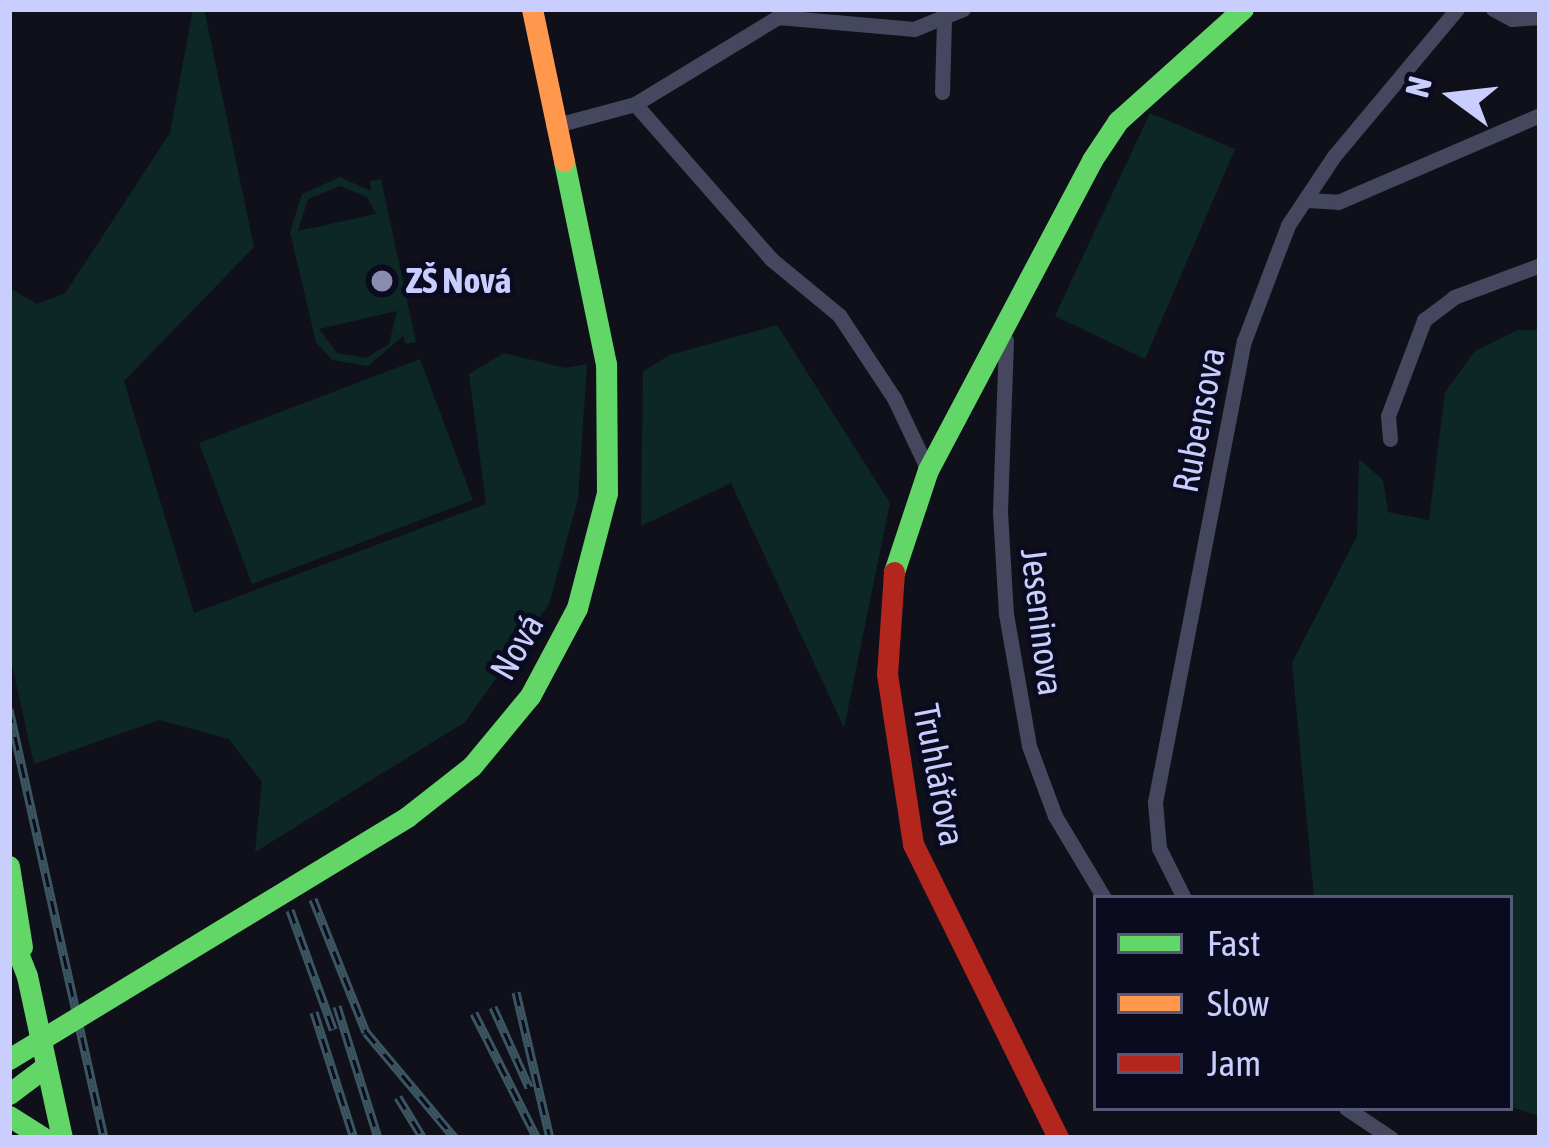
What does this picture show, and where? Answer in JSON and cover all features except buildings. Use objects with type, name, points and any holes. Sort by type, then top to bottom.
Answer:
[{"type":"street","name":"Nová","points":[[9,1059],[407,817],[472,766],[530,696],[577,608],[607,493],[606,364],[532,9]]},
{"type":"street","points":[[553,126],[635,104],[778,16],[869,30],[944,22],[963,9]]},
{"type":"street","name":"Truhlářova","points":[[1058,1138],[927,879],[902,794],[888,629],[892,577],[928,470],[1006,335],[1118,122],[1243,9]]},
{"type":"street","name":"Rubensova","points":[[1182,895],[1159,848],[1156,802],[1244,340],[1267,266],[1305,200],[1457,9]]},
{"type":"street","points":[[1493,9],[1512,19],[1540,17]]},
{"type":"street","points":[[942,92],[944,22]]},
{"type":"street","points":[[635,104],[794,280],[839,316],[870,356],[928,470]]},
{"type":"street","points":[[1305,200],[1337,202],[1540,115]]},
{"type":"street","points":[[1390,439],[1388,416],[1424,320],[1454,297],[1540,265]]},
{"type":"street","name":"Jeseninova","points":[[1006,335],[1000,511],[1006,614],[1029,746],[1054,816],[1102,895]]},
{"type":"street","points":[[9,866],[24,965],[62,1138]]},
{"type":"street","points":[[9,930],[24,965]]},
{"type":"street","points":[[9,1094],[45,1067]]},
{"type":"street","points":[[1350,1111],[1390,1138]]},
{"type":"street","points":[[9,1116],[44,1138]]},
{"type":"green space","points":[[193,9],[204,9],[254,247],[124,381],[194,613],[486,504],[469,374],[504,353],[565,368],[587,364],[578,499],[549,604],[465,722],[255,852],[262,782],[229,739],[159,720],[34,764],[9,652],[9,288],[37,304],[65,293],[87,260],[170,133]]},
{"type":"green space","points":[[1150,113],[1235,149],[1145,359],[1055,316]]},
{"type":"green space","points":[[340,177],[371,191],[370,181],[381,179],[416,342],[406,344],[403,336],[368,366],[332,360],[316,342],[290,232],[302,194]],"holes":[[[340,186],[367,197],[376,214],[298,231],[308,199]],[[397,311],[389,344],[366,358],[337,353],[319,329]]]},
{"type":"green space","points":[[777,325],[890,503],[844,728],[731,483],[641,526],[643,371],[670,355]]},
{"type":"green space","points":[[1518,330],[1540,330],[1540,1116],[1513,1108],[1513,895],[1314,895],[1292,663],[1357,536],[1359,459],[1383,480],[1388,512],[1429,520],[1445,392],[1475,351]]},
{"type":"green space","points":[[420,359],[473,500],[252,584],[199,443]]},
{"type":"railway","points":[[9,709],[104,1138]]},
{"type":"railway","points":[[313,899],[366,1032],[455,1138]]},
{"type":"railway","points":[[290,910],[333,1029]]},
{"type":"railway","points":[[516,992],[550,1138]]},
{"type":"railway","points":[[337,1006],[378,1138]]},
{"type":"railway","points":[[493,1007],[529,1087]]},
{"type":"railway","points":[[314,1012],[354,1138]]},
{"type":"railway","points":[[474,1013],[537,1138]]},
{"type":"railway","points":[[398,1097],[423,1138]]},
{"type":"traffic: fast","points":[[894,572],[928,470],[1092,160],[1118,121],[1243,9]]},
{"type":"traffic: fast","points":[[407,817],[472,766],[530,696],[577,608],[607,493],[606,364],[564,161]]},
{"type":"traffic: fast","points":[[9,1059],[407,817]]},
{"type":"traffic: fast","points":[[9,866],[22,947]]},
{"type":"traffic: fast","points":[[9,930],[27,976],[62,1138]]},
{"type":"traffic: fast","points":[[9,1094],[45,1067]]},
{"type":"traffic: fast","points":[[9,1116],[44,1138]]},
{"type":"traffic: slow","points":[[532,9],[564,161]]},
{"type":"traffic: jam","points":[[894,572],[887,674],[913,844],[1058,1138]]},
{"type":"place","name":"ZŠ Nová","points":[[382,281]]}]
